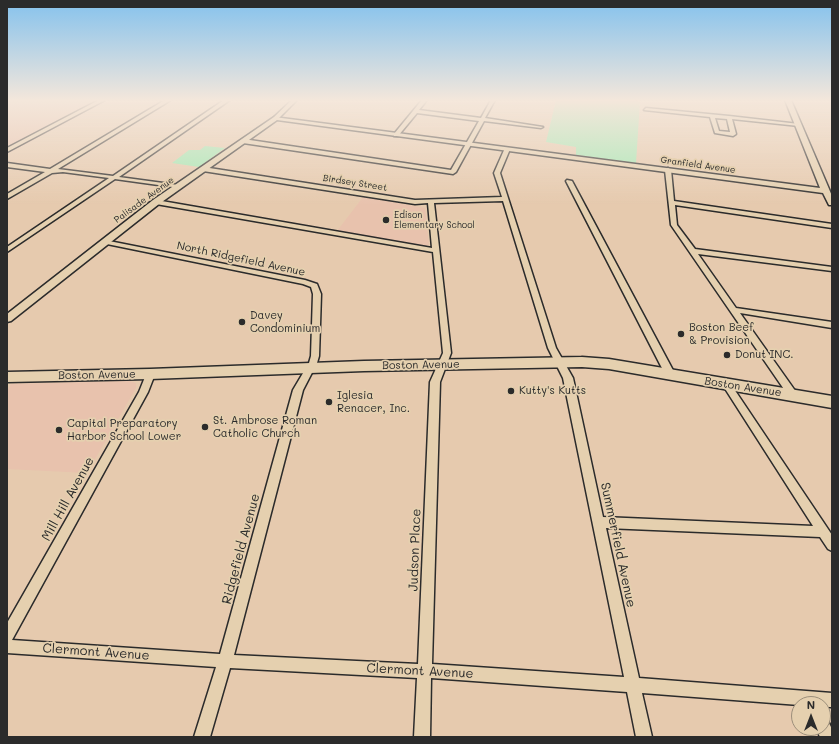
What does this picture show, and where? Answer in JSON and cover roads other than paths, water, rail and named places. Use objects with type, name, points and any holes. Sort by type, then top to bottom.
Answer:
[{"type":"main road","name":"Boston Avenue","points":[[7,377],[560,362],[609,364],[832,402]]},
{"type":"street","points":[[7,150],[36,135]]},
{"type":"street","points":[[7,197],[112,135]]},
{"type":"street","points":[[7,250],[176,135]]},
{"type":"street","name":"Palisade Avenue","points":[[7,319],[156,202],[252,135]]},
{"type":"street","name":"Granfield Avenue","points":[[396,135],[829,191]]},
{"type":"street","points":[[243,141],[453,172],[474,135]]},
{"type":"street","points":[[803,135],[829,191],[832,203]]},
{"type":"street","name":"Summerfield Avenue","points":[[507,149],[497,173],[552,348],[568,378],[644,737]]},
{"type":"street","points":[[7,165],[52,171],[63,170],[178,187]]},
{"type":"street","name":"Birdsey Street","points":[[203,168],[415,202],[506,199]]},
{"type":"street","points":[[668,170],[673,203],[674,225],[735,310],[793,395]]},
{"type":"street","points":[[52,171],[55,174],[171,192]]},
{"type":"street","points":[[569,181],[670,374]]},
{"type":"street","name":"Judson Place","points":[[422,737],[436,382],[447,353],[431,201]]},
{"type":"street","points":[[156,202],[437,251]]},
{"type":"street","points":[[673,203],[832,226]]},
{"type":"street","name":"North Ridgefield Avenue","points":[[104,242],[305,282],[314,286],[317,294],[315,356],[309,369]]},
{"type":"street","points":[[692,251],[832,270]]},
{"type":"street","points":[[735,310],[832,325]]},
{"type":"street","name":"Ridgefield Avenue","points":[[202,737],[225,661],[298,390],[309,369]]},
{"type":"street","name":"Mill Hill Avenue","points":[[7,636],[143,392],[150,374]]},
{"type":"street","points":[[727,385],[832,545]]},
{"type":"street","points":[[599,522],[824,532]]},
{"type":"street","name":"Clermont Avenue","points":[[7,646],[225,661],[425,671],[633,685],[791,700]]},
{"type":"place","name":"Edison Elementary School","points":[[386,220]]},
{"type":"place","name":"Davey Condominium","points":[[242,322]]},
{"type":"place","name":"Boston Beef & Provision","points":[[681,334]]},
{"type":"place","name":"Donut INC.","points":[[727,355]]},
{"type":"place","name":"Kutty's Kutts","points":[[511,391]]},
{"type":"place","name":"Iglesia Renacer, Inc.","points":[[329,402]]},
{"type":"place","name":"St. Ambrose Roman Catholic Church","points":[[205,427]]},
{"type":"place","name":"Capital Preparatory Harbor School Lower","points":[[59,430]]}]
